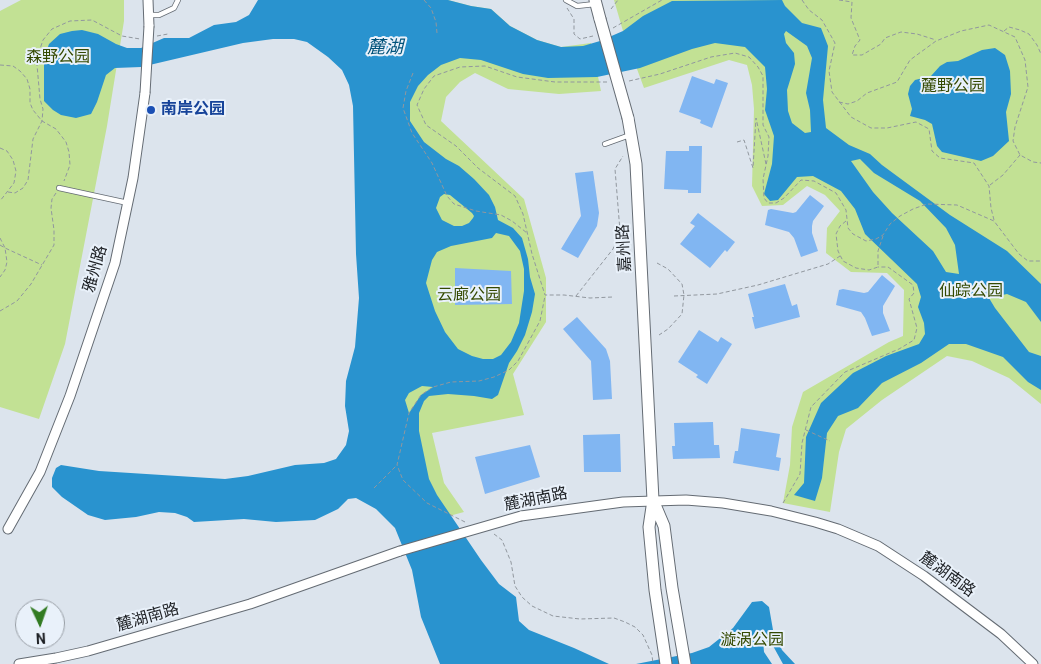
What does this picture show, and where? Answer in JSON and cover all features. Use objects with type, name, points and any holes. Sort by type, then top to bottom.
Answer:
[{"type":"street","name":"雅州路","points":[[8,529],[40,472],[70,396],[115,263],[133,178],[144,93],[149,26],[148,0]]},
{"type":"street","name":"嘉州路","points":[[596,2],[628,118],[636,164],[653,500],[649,527],[655,590],[666,664]]},
{"type":"street","name":"嘉州路","points":[[653,500],[664,526],[685,664]]},
{"type":"street","name":"麓湖南路","points":[[19,664],[88,651],[250,604],[400,551],[521,516],[579,506],[653,500],[723,503],[771,512],[815,522],[878,546],[924,576],[1001,634],[1033,664]]},
{"type":"lane","points":[[148,15],[159,14],[174,8],[178,0]]},
{"type":"lane","points":[[566,0],[577,6],[596,2]]},
{"type":"lane","points":[[605,144],[631,135]]},
{"type":"lane","points":[[59,188],[128,203]]},
{"type":"path","points":[[424,0],[432,8],[437,33]]},
{"type":"path","points":[[610,9],[618,0]]},
{"type":"path","points":[[802,0],[809,10],[822,20],[835,43],[830,71],[832,92],[851,117],[871,128],[887,128],[916,122],[929,129],[932,151],[940,158],[974,163],[989,186],[994,221],[1019,254],[1028,261],[1040,261],[1041,264]]},
{"type":"path","points":[[839,0],[852,2],[851,18],[860,40],[855,46],[852,55],[862,55],[881,44],[885,38],[902,32],[936,40]]},
{"type":"path","points":[[8,192],[16,193],[23,188],[28,180],[33,140],[42,121],[44,109],[40,99],[37,65],[39,52],[43,40],[52,28],[70,21],[92,20],[122,36],[139,39]]},
{"type":"path","points":[[839,102],[848,104],[857,102],[867,93],[898,82],[910,60],[936,40],[961,31],[990,25],[1015,37],[1025,60],[1028,87],[1015,127],[1014,141],[1020,155],[1034,162],[1041,163]]},
{"type":"path","points":[[1003,32],[1009,27],[1029,34],[1041,54]]},
{"type":"path","points":[[158,36],[168,34]]},
{"type":"path","points":[[0,65],[13,66],[27,79],[33,110],[42,121],[56,130],[66,142],[70,165],[66,178],[52,199],[54,245],[31,284],[16,301],[0,311]]},
{"type":"path","points":[[413,72],[406,90],[403,108],[412,133],[432,163],[447,196],[454,204],[476,211],[501,215],[512,220],[527,234]]},
{"type":"path","points":[[737,142],[744,140],[753,168],[756,118],[766,165]]},
{"type":"path","points":[[0,148],[7,151],[13,160],[16,171],[14,183],[0,201]]},
{"type":"path","points":[[989,186],[1003,175],[1020,155]]},
{"type":"path","points":[[575,296],[613,249],[620,231],[615,169],[623,156]]},
{"type":"path","points":[[878,267],[878,251],[883,235],[890,224],[900,216],[927,204],[957,205],[994,221]]},
{"type":"path","points":[[783,503],[800,474],[802,443],[811,407],[845,372],[899,349],[914,340],[918,328],[909,299],[914,293],[913,285],[888,267],[878,267],[869,270],[856,268],[843,261],[838,251],[836,234],[840,226],[846,221],[848,228],[853,234],[866,241],[883,235]]},
{"type":"path","points":[[0,238],[5,248],[7,262],[5,270],[0,277]]},
{"type":"path","points":[[0,245],[42,265]]},
{"type":"path","points":[[674,296],[717,294],[758,285],[828,264],[840,256]]},
{"type":"path","points":[[656,263],[668,269],[682,284],[684,295],[682,314],[668,329],[659,335]]},
{"type":"path","points":[[466,523],[426,503],[402,480],[398,465],[409,414],[421,395],[433,387],[451,382],[479,381],[509,370],[518,361],[540,321],[545,295]]},
{"type":"path","points":[[805,430],[830,442]]},
{"type":"path","points":[[374,488],[398,465]]},
{"type":"path","points":[[489,530],[502,540],[511,562],[515,586],[522,597],[532,606],[553,616],[614,618],[630,624],[643,635],[652,655],[653,664]]},
{"type":"green space","name":"森野公园","points":[[21,0],[124,0],[124,21],[107,126],[65,344],[39,419],[0,407],[0,11]]},
{"type":"green space","name":"云廊公园","points":[[448,0],[491,9],[510,26],[537,40],[561,47],[591,43],[601,91],[559,94],[508,89],[475,73],[460,82],[446,97],[441,121],[524,199],[546,278],[546,322],[513,374],[524,415],[432,433],[444,483],[464,512],[412,526],[384,493],[388,84]]},
{"type":"green space","name":"仙踪公园","points":[[614,0],[1041,0],[1041,404],[1009,378],[972,361],[947,356],[882,400],[846,429],[839,452],[830,512],[783,503],[790,465],[792,427],[803,392],[889,342],[903,336],[904,290],[887,273],[851,272],[826,253],[827,228],[840,211],[825,195],[807,186],[783,205],[762,206],[752,186],[754,109],[752,85],[747,65],[729,60],[644,88]]},
{"type":"water","name":"麓湖","points":[[258,0],[448,0],[491,9],[510,26],[537,40],[561,47],[583,46],[600,41],[623,31],[643,16],[672,1],[782,0],[785,6],[802,23],[821,28],[828,46],[823,100],[826,128],[849,145],[870,154],[950,215],[1007,251],[1041,284],[1041,322],[1026,302],[1007,294],[989,298],[1029,352],[1041,356],[1041,390],[1028,382],[1003,357],[966,344],[949,344],[921,363],[882,383],[858,408],[838,416],[827,433],[822,478],[815,501],[794,495],[804,483],[806,437],[821,403],[853,373],[886,356],[919,344],[925,334],[924,323],[918,307],[921,297],[917,284],[865,234],[855,209],[841,191],[813,176],[797,177],[778,200],[770,201],[764,194],[772,164],[774,136],[765,110],[767,89],[765,67],[745,47],[715,43],[692,49],[640,68],[597,77],[548,78],[523,74],[481,60],[460,58],[441,65],[418,86],[410,102],[410,121],[424,142],[446,159],[459,166],[474,179],[489,195],[495,207],[498,220],[513,228],[522,238],[535,294],[525,335],[509,363],[498,395],[492,399],[448,394],[429,396],[424,401],[419,413],[419,431],[429,479],[437,495],[481,560],[499,584],[516,597],[519,621],[529,630],[609,664],[440,664],[421,617],[412,570],[395,528],[376,509],[356,498],[348,499],[338,509],[315,520],[276,522],[244,519],[194,522],[187,517],[175,513],[159,512],[136,517],[105,520],[88,515],[62,497],[52,487],[52,478],[56,468],[61,465],[99,471],[225,479],[248,476],[295,465],[324,463],[336,459],[346,445],[349,431],[345,406],[346,381],[355,347],[359,298],[356,254],[353,106],[349,85],[342,70],[307,42],[294,39],[273,39],[243,43],[141,67],[115,68],[106,75],[91,114],[76,118],[61,115],[44,101],[44,58],[49,44],[60,34],[82,30],[98,34],[127,48],[141,48],[164,38],[189,38],[214,25],[236,22],[249,15]],"holes":[[[786,31],[807,46],[812,58],[806,93],[810,110],[811,132],[805,133],[792,123],[788,111],[787,90],[795,64],[794,53],[786,43],[784,34]],[[860,159],[874,173],[920,201],[946,228],[955,245],[959,274],[946,272],[933,251],[892,213],[873,192],[851,161]],[[444,194],[450,195],[472,213],[473,218],[469,223],[462,226],[454,226],[442,220],[436,208],[440,197]],[[496,233],[509,236],[520,251],[524,269],[524,291],[519,323],[511,342],[501,355],[493,359],[472,356],[458,349],[445,332],[435,311],[426,283],[432,260],[437,252],[451,246],[492,238]],[[422,386],[433,387],[421,395],[409,413],[405,400],[409,393]]]},
{"type":"water","points":[[995,48],[1005,55],[1010,71],[1011,94],[1006,112],[1009,141],[993,156],[981,161],[942,152],[937,146],[932,124],[910,116],[912,109],[908,94],[910,86],[915,80],[931,76],[940,66],[947,62],[958,61],[982,50]]},
{"type":"water","name":"漩涡公园","points":[[762,601],[769,607],[773,630],[782,650],[795,664],[783,664],[772,644],[763,640],[764,652],[772,664],[636,664],[692,653],[709,647],[733,628],[752,602]]},
{"type":"building","points":[[692,76],[714,84],[716,79],[728,83],[712,128],[700,123],[701,120],[679,112]]},
{"type":"building","points":[[689,146],[702,146],[701,193],[688,193],[688,190],[664,189],[666,151],[689,151]]},
{"type":"building","points":[[593,171],[599,213],[597,226],[578,258],[561,249],[581,216],[575,173]]},
{"type":"building","points":[[810,195],[824,206],[813,221],[812,226],[812,233],[818,251],[801,257],[794,238],[789,232],[765,225],[768,210],[796,212]]},
{"type":"building","points":[[698,213],[735,242],[727,252],[725,250],[710,268],[680,244],[695,226],[690,223]]},
{"type":"building","points":[[455,268],[511,271],[512,304],[455,305]]},
{"type":"building","points":[[882,275],[895,286],[883,306],[883,313],[890,331],[872,336],[861,312],[836,305],[839,290],[868,292]]},
{"type":"building","points":[[785,284],[792,306],[797,304],[800,317],[755,329],[748,294]]},
{"type":"building","points":[[577,317],[606,349],[610,361],[612,399],[593,400],[591,361],[563,329]]},
{"type":"building","points":[[699,330],[718,342],[721,337],[732,344],[707,384],[696,377],[698,375],[678,362]]},
{"type":"building","points":[[713,422],[714,445],[719,445],[720,458],[673,459],[672,446],[675,446],[674,423]]},
{"type":"building","points":[[741,428],[780,434],[776,457],[781,458],[779,471],[733,463],[735,451],[738,451]]},
{"type":"building","points":[[620,434],[621,472],[584,472],[583,435]]},
{"type":"building","points":[[530,445],[540,477],[485,494],[475,457]]},
{"type":"place","name":"南岸公园","points":[[151,110]]},
{"type":"park label","name":"麓野公园","points":[[953,87]]}]
